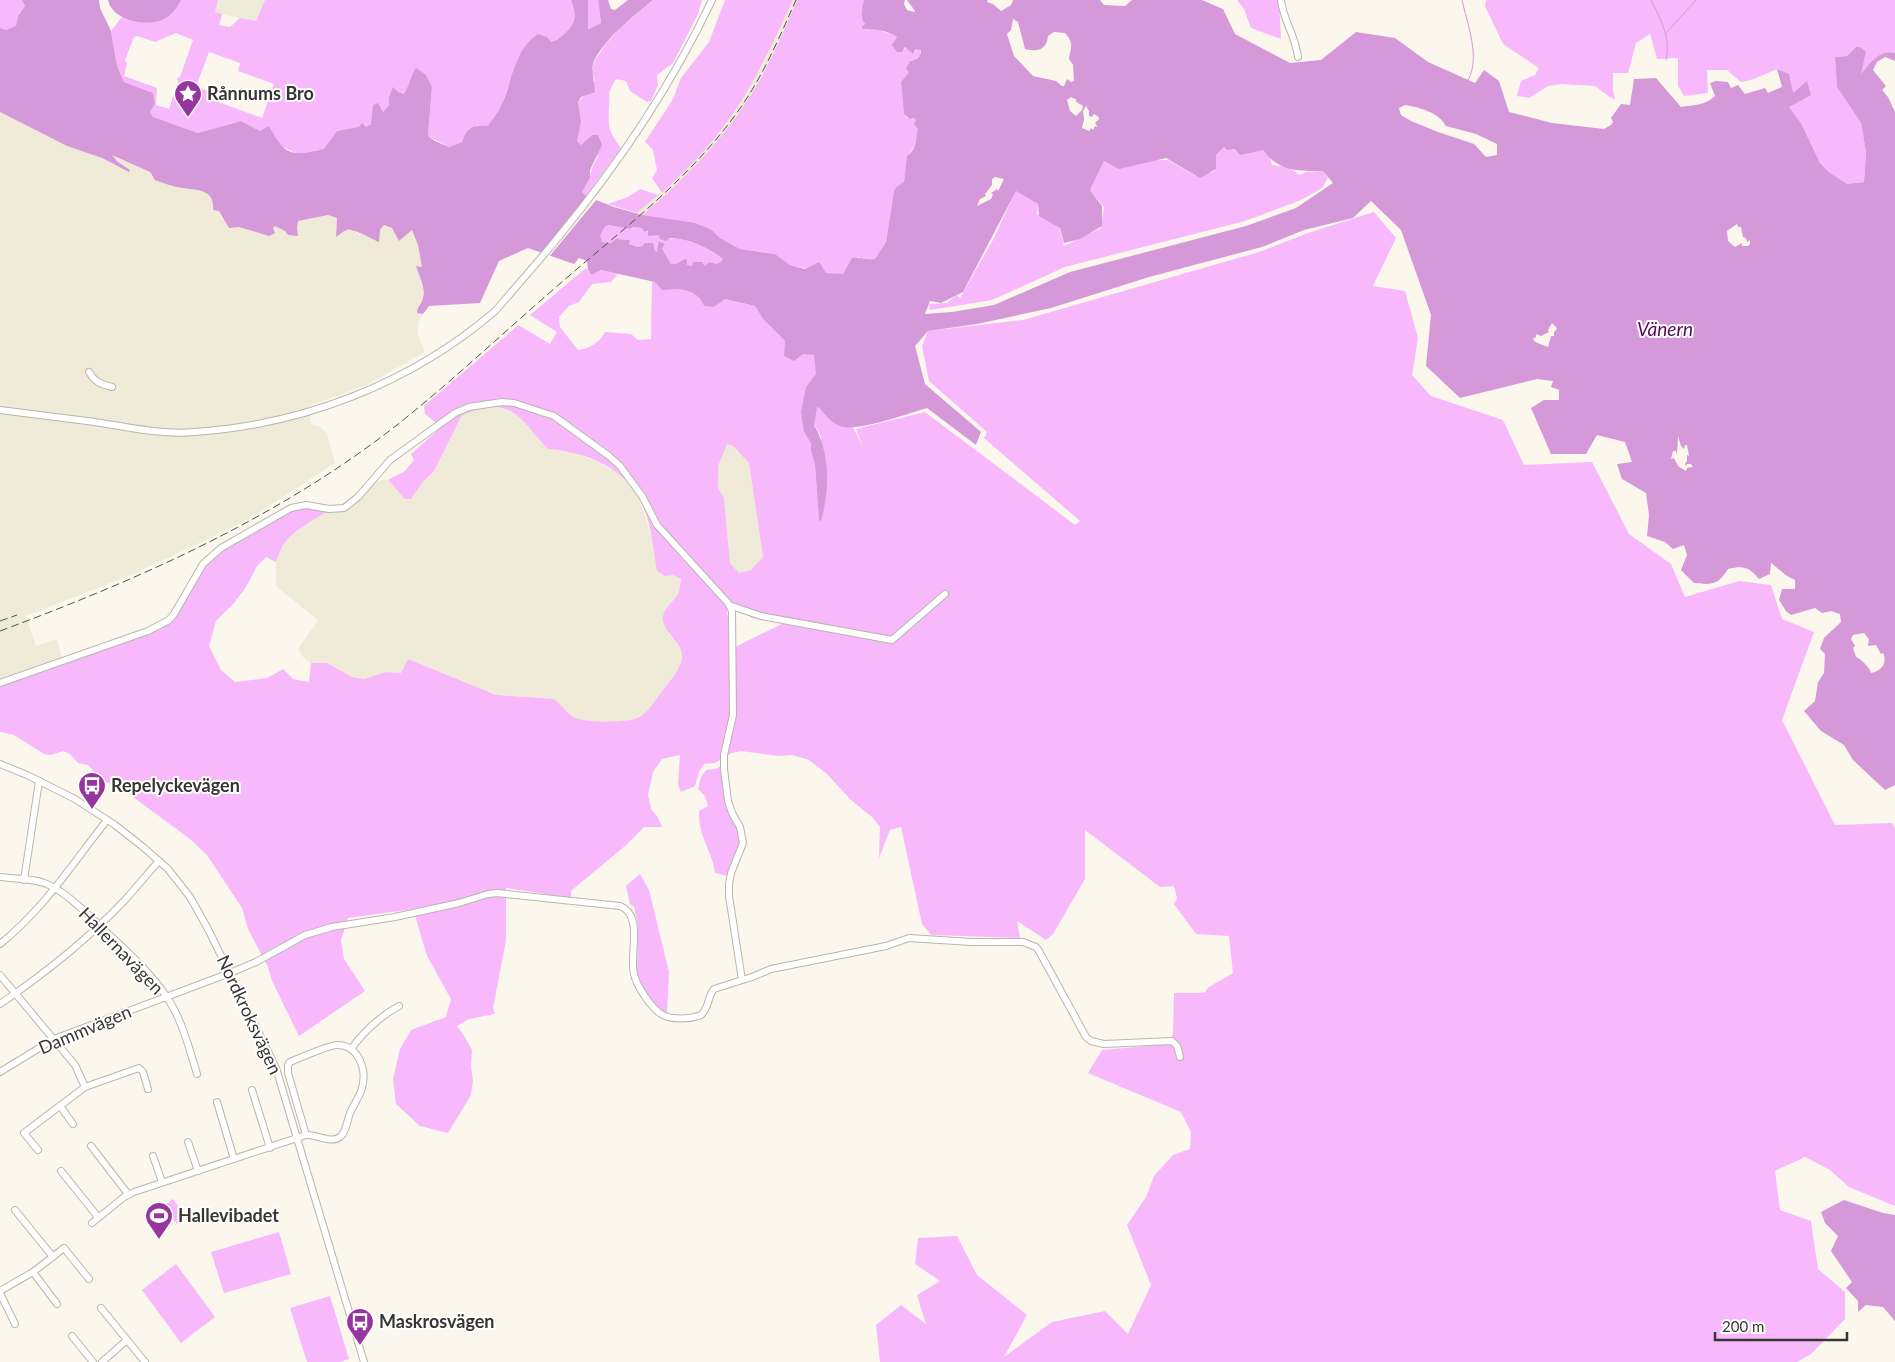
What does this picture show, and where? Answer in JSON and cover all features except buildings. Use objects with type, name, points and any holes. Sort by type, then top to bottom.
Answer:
[{"type":"street","points":[[0,410],[158,432],[229,429],[285,418],[322,408],[369,390],[440,351],[494,311],[540,260],[593,196],[661,96],[696,34],[712,0]]},
{"type":"street","points":[[1281,0],[1296,42],[1298,56]]},
{"type":"street","points":[[89,372],[99,384],[112,387]]},
{"type":"street","points":[[0,683],[148,631],[169,620],[203,564],[221,548],[291,508],[306,505],[330,509],[344,508],[358,497],[390,460],[455,413],[469,407],[502,402],[514,403],[554,416],[620,466],[642,496],[657,524],[729,605],[732,611],[733,715],[724,756],[724,769],[728,800],[743,834],[743,842],[729,884],[729,896],[742,980],[771,969],[886,946],[909,938],[971,942],[1023,942],[1036,947],[1040,951],[1086,1036],[1091,1041],[1104,1044],[1172,1041],[1177,1046],[1180,1057]]},
{"type":"street","points":[[729,605],[761,616],[892,640],[945,594]]},
{"type":"street","name":"Nordkroksvägen","points":[[0,764],[75,799],[107,820],[143,846],[178,880],[190,897],[273,1060],[364,1362]]},
{"type":"street","points":[[24,880],[39,781]]},
{"type":"street","points":[[0,944],[30,917],[107,820]]},
{"type":"street","points":[[0,1004],[53,965],[99,925],[159,861]]},
{"type":"street","name":"Hallernavägen","points":[[0,877],[41,883],[54,888],[99,925],[145,970],[167,996],[183,1030],[197,1074]]},
{"type":"street","name":"Dammvägen","points":[[0,1072],[54,1039],[230,973],[256,962],[305,935],[332,927],[396,917],[497,893],[625,908],[634,924],[634,978],[653,1007],[662,1015],[673,1017],[701,1015],[707,1010],[710,995],[714,988],[742,980]]},
{"type":"street","points":[[0,975],[75,1065],[85,1086]]},
{"type":"street","points":[[351,1049],[385,1013],[399,1006]]},
{"type":"street","points":[[92,1223],[128,1194],[162,1182],[306,1135],[312,1134],[333,1140],[340,1138],[362,1086],[363,1072],[358,1056],[351,1049],[343,1045],[328,1046],[288,1064],[288,1073],[306,1135]]},
{"type":"street","points":[[38,1150],[24,1133],[85,1086],[139,1068],[143,1072],[148,1089]]},
{"type":"street","points":[[252,1090],[270,1148]]},
{"type":"street","points":[[217,1102],[234,1160]]},
{"type":"street","points":[[60,1106],[73,1124]]},
{"type":"street","points":[[188,1142],[198,1171]]},
{"type":"street","points":[[91,1146],[128,1194]]},
{"type":"street","points":[[153,1156],[162,1182]]},
{"type":"street","points":[[61,1171],[98,1218]]},
{"type":"street","points":[[15,1210],[53,1258]]},
{"type":"street","points":[[15,1324],[0,1292],[33,1272],[64,1248],[89,1279]]},
{"type":"street","points":[[33,1272],[57,1304]]},
{"type":"street","points":[[101,1308],[145,1362]]},
{"type":"street","points":[[72,1336],[93,1362]]},
{"type":"street","points":[[102,1362],[127,1340]]},
{"type":"shaded area","points":[[0,0],[22,0],[25,6],[18,16],[16,27],[6,30],[0,28]]},
{"type":"shaded area","points":[[181,0],[218,0],[215,12],[222,14],[219,25],[230,27],[240,18],[256,21],[265,0],[571,0],[574,13],[573,23],[560,38],[519,55],[501,107],[488,126],[477,125],[462,142],[449,147],[428,136],[432,87],[411,76],[410,86],[404,94],[398,92],[389,97],[389,105],[383,112],[372,118],[371,124],[366,127],[337,131],[325,149],[298,154],[281,146],[260,131],[241,121],[198,133],[153,117],[150,112],[155,104],[153,93],[124,82],[117,66],[111,31],[122,17],[133,21]],"holes":[[[176,33],[193,40],[181,74],[179,78],[177,77],[178,83],[169,109],[156,105],[157,88],[124,76],[127,64],[125,60],[134,37],[137,36],[155,42]],[[209,52],[240,63],[238,71],[274,84],[262,118],[218,102],[220,95],[196,87]]]},
{"type":"shaded area","points":[[218,0],[265,0],[255,22],[215,12]]},
{"type":"shaded area","points":[[588,0],[598,0],[601,23],[587,29]]},
{"type":"shaded area","points":[[653,0],[702,0],[698,14],[673,63],[657,75],[658,85],[651,101],[647,102],[630,91],[626,81],[616,79],[613,84],[610,93],[609,124],[611,133],[621,148],[586,196],[581,192],[589,181],[598,157],[592,135],[581,145],[576,141],[581,121],[578,102],[595,80],[592,72],[594,62],[605,45],[621,27]]},
{"type":"shaded area","points":[[725,0],[793,0],[761,67],[730,118],[703,152],[662,193],[652,178],[657,170],[653,150],[645,142],[673,99],[681,78],[709,42]]},
{"type":"shaded area","points":[[793,0],[797,0],[772,57],[737,117],[693,169],[642,215],[637,213],[680,176],[726,124],[762,66]]},
{"type":"shaded area","points":[[797,0],[864,0],[862,15],[866,29],[876,28],[897,37],[896,40],[902,50],[907,48],[913,54],[916,51],[915,49],[921,49],[920,56],[914,61],[911,60],[909,72],[901,82],[904,114],[907,118],[914,119],[917,122],[918,132],[907,156],[904,182],[896,187],[894,191],[886,242],[875,259],[867,261],[858,257],[844,275],[790,265],[775,254],[740,249],[720,238],[712,230],[642,215],[691,170],[734,120],[763,73]]},
{"type":"shaded area","points":[[1237,0],[1279,0],[1281,39],[1251,28],[1244,9]]},
{"type":"shaded area","points":[[1486,0],[1895,0],[1895,53],[1890,52],[1880,55],[1860,75],[1866,52],[1853,50],[1847,56],[1835,57],[1837,87],[1861,123],[1866,152],[1864,182],[1847,184],[1829,172],[1820,163],[1801,123],[1789,107],[1807,81],[1793,94],[1777,69],[1754,79],[1741,82],[1727,70],[1707,70],[1708,93],[1684,96],[1678,86],[1678,58],[1657,59],[1650,34],[1636,43],[1628,73],[1613,73],[1615,99],[1595,86],[1561,84],[1548,86],[1529,98],[1517,96],[1521,81],[1535,75],[1539,68],[1503,44],[1485,6]]},
{"type":"shaded area","points":[[0,112],[67,146],[102,158],[112,164],[130,170],[118,162],[111,154],[150,172],[152,177],[182,188],[198,189],[208,194],[229,228],[239,227],[269,236],[275,226],[298,235],[296,228],[298,221],[328,215],[337,218],[336,236],[346,230],[354,230],[360,235],[380,230],[384,225],[392,228],[412,230],[418,245],[422,267],[416,266],[423,287],[423,299],[417,308],[417,313],[423,314],[419,321],[417,332],[425,352],[367,385],[309,406],[311,424],[320,427],[327,434],[335,463],[252,517],[208,539],[133,574],[26,616],[36,646],[57,639],[62,659],[29,676],[0,686]]},
{"type":"shaded area","points":[[1224,147],[1227,150],[1231,148],[1240,155],[1255,148],[1269,151],[1272,165],[1288,167],[1300,175],[1306,172],[1323,171],[1328,178],[1322,188],[1301,200],[1245,221],[1065,267],[992,300],[930,310],[929,304],[947,303],[956,295],[960,298],[994,238],[1016,190],[1038,204],[1037,214],[1059,225],[1064,246],[1101,228],[1104,207],[1090,190],[1104,161],[1168,160],[1196,176],[1215,171],[1216,155]]},
{"type":"shaded area","points":[[640,189],[658,195],[637,213],[608,204],[628,197]]},
{"type":"shaded area","points":[[1374,212],[1396,238],[1373,286],[1405,291],[1418,338],[1412,375],[1431,396],[1503,420],[1524,465],[1592,462],[1629,534],[1671,564],[1685,597],[1739,581],[1771,585],[1782,619],[1814,632],[1782,720],[1835,825],[1892,823],[1895,828],[1895,1206],[1849,1187],[1830,1170],[1805,1157],[1775,1171],[1780,1210],[1811,1221],[1818,1269],[1845,1292],[1845,1319],[1811,1354],[1797,1362],[880,1362],[876,1325],[901,1305],[926,1324],[917,1295],[940,1281],[915,1264],[918,1238],[957,1236],[977,1275],[1027,1315],[1004,1357],[1052,1322],[1105,1311],[1128,1334],[1151,1285],[1127,1225],[1146,1197],[1154,1176],[1173,1155],[1190,1149],[1191,1132],[1181,1112],[1088,1073],[1102,1050],[1170,1044],[1173,1032],[1174,993],[1204,993],[1209,987],[1233,973],[1229,936],[1196,934],[1174,904],[1177,898],[1174,886],[1160,887],[1085,830],[1085,879],[1053,934],[1046,940],[1017,921],[1020,938],[931,935],[922,924],[901,827],[890,830],[879,858],[880,827],[827,774],[809,760],[792,755],[779,756],[741,751],[732,753],[715,763],[704,764],[699,772],[695,786],[681,792],[678,785],[680,755],[662,759],[653,772],[648,795],[651,809],[662,827],[644,827],[625,846],[571,891],[571,898],[506,888],[506,940],[493,1008],[495,1014],[469,1019],[457,1026],[472,1050],[471,1067],[473,1080],[471,1095],[448,1133],[420,1126],[396,1104],[393,1079],[400,1049],[411,1030],[446,1017],[451,999],[427,956],[413,909],[348,918],[341,940],[344,959],[365,991],[299,1036],[272,981],[268,967],[248,929],[242,908],[207,855],[190,839],[118,786],[103,781],[88,765],[78,763],[70,754],[63,751],[51,755],[44,754],[14,735],[0,732],[0,686],[163,626],[210,559],[222,548],[286,513],[300,508],[314,507],[329,511],[306,524],[289,537],[281,548],[276,562],[266,557],[257,566],[246,587],[234,603],[216,621],[209,646],[221,670],[235,682],[267,678],[283,669],[293,679],[309,682],[311,663],[327,663],[352,677],[364,679],[386,672],[401,673],[408,659],[496,695],[554,699],[570,715],[578,719],[595,721],[633,720],[642,715],[652,706],[672,678],[681,661],[682,652],[680,647],[664,625],[663,616],[678,594],[681,579],[673,575],[665,576],[657,571],[646,514],[631,485],[611,468],[599,462],[574,453],[548,449],[520,418],[512,412],[503,408],[492,407],[462,415],[434,471],[422,483],[411,499],[405,499],[388,480],[405,471],[414,460],[411,454],[437,431],[435,422],[425,414],[424,406],[518,325],[550,344],[557,332],[530,315],[586,268],[592,275],[601,270],[618,274],[611,282],[592,284],[579,302],[569,306],[559,317],[560,327],[578,350],[594,344],[605,332],[631,334],[638,340],[651,339],[652,282],[655,282],[662,290],[687,290],[692,292],[697,295],[704,306],[714,307],[725,299],[755,306],[763,319],[785,341],[785,348],[814,355],[817,374],[806,387],[804,432],[811,442],[811,451],[815,465],[819,520],[821,520],[821,437],[813,422],[817,407],[832,421],[846,427],[853,427],[863,447],[856,429],[925,412],[1075,525],[1080,521],[984,438],[987,432],[929,381],[922,346],[928,331],[1023,320],[1259,252],[1308,233]],"holes":[[[727,444],[733,446],[749,463],[763,557],[751,570],[739,573],[730,563],[724,498],[718,488],[718,466]],[[727,609],[738,609],[752,618],[784,623],[731,649]]]},
{"type":"shaded area","points":[[609,225],[630,229],[633,227],[642,228],[644,232],[648,232],[648,236],[659,234],[662,239],[679,239],[694,243],[723,259],[722,262],[717,264],[709,262],[705,267],[703,263],[692,266],[671,264],[662,247],[665,244],[660,241],[658,252],[655,251],[654,246],[638,247],[629,244],[630,240],[616,239],[611,243],[602,242],[599,235]]},
{"type":"shaded area","points":[[497,406],[506,407],[521,419],[548,449],[567,450],[597,462],[621,475],[638,496],[651,535],[673,575],[681,579],[679,592],[666,608],[669,634],[679,646],[682,655],[679,667],[647,712],[636,720],[613,722],[579,720],[573,717],[554,699],[496,695],[408,659],[401,673],[386,672],[364,679],[352,677],[327,663],[311,663],[302,656],[298,649],[318,620],[276,586],[276,562],[280,549],[287,539],[317,517],[329,511],[347,511],[375,483],[381,480],[388,480],[394,487],[417,489],[434,471],[462,415],[475,410]]},
{"type":"shaded area","points":[[726,444],[733,446],[749,463],[763,557],[751,570],[739,573],[730,563],[724,498],[718,488],[718,466]]},
{"type":"shaded area","points":[[723,764],[740,838],[728,876],[715,873],[699,820],[699,811],[708,806],[705,796],[698,789],[701,777],[706,770],[716,769]]},
{"type":"shaded area","points":[[640,874],[649,890],[669,972],[667,1012],[660,1010],[654,1004],[646,993],[637,974],[638,926],[634,907],[630,904],[626,886]]},
{"type":"shaded area","points":[[173,1199],[186,1217],[177,1224],[164,1206]]},
{"type":"shaded area","points":[[279,1232],[291,1274],[224,1293],[211,1252]]},
{"type":"shaded area","points":[[176,1264],[215,1317],[181,1343],[142,1290]]},
{"type":"shaded area","points":[[330,1296],[349,1359],[340,1362],[307,1362],[290,1308]]},
{"type":"water","name":"Vänern","points":[[22,0],[99,0],[100,8],[111,31],[117,66],[124,82],[153,93],[155,104],[150,112],[153,117],[198,133],[241,121],[260,131],[269,126],[285,149],[291,152],[304,153],[324,149],[337,131],[359,127],[362,123],[366,127],[371,124],[373,105],[378,103],[383,112],[389,105],[389,97],[393,87],[398,92],[404,94],[416,68],[426,75],[432,87],[428,136],[449,147],[462,142],[468,130],[474,126],[488,126],[497,114],[518,58],[530,41],[538,34],[547,37],[553,42],[570,28],[574,20],[571,0],[588,0],[588,29],[601,23],[598,0],[608,0],[611,9],[615,10],[628,0],[653,0],[620,28],[599,52],[592,68],[595,92],[581,97],[578,102],[581,121],[577,141],[581,145],[592,135],[598,135],[602,145],[590,170],[590,178],[582,192],[586,196],[614,207],[642,215],[695,223],[712,230],[720,238],[740,249],[775,254],[790,265],[805,269],[819,262],[826,273],[843,274],[852,258],[875,259],[886,242],[894,191],[896,187],[904,182],[907,156],[914,147],[918,129],[914,124],[916,120],[910,119],[904,114],[901,82],[909,72],[906,69],[910,61],[918,58],[921,50],[916,49],[913,54],[905,47],[902,52],[897,52],[892,45],[897,37],[881,30],[863,29],[862,27],[865,24],[862,16],[864,0],[905,0],[904,4],[907,10],[914,12],[907,0],[988,0],[987,2],[993,4],[1001,11],[1011,5],[1013,0],[1100,0],[1104,5],[1125,6],[1132,0],[1202,0],[1223,9],[1235,34],[1290,63],[1321,60],[1356,32],[1395,38],[1428,62],[1475,83],[1484,70],[1499,81],[1509,112],[1552,123],[1604,129],[1611,125],[1613,122],[1611,118],[1621,104],[1630,105],[1634,79],[1656,78],[1681,107],[1700,104],[1711,99],[1715,96],[1710,83],[1716,81],[1728,82],[1731,88],[1738,85],[1745,94],[1765,88],[1768,93],[1782,87],[1777,69],[1789,74],[1793,93],[1807,81],[1811,95],[1789,107],[1801,123],[1820,163],[1829,172],[1847,184],[1864,182],[1866,152],[1861,123],[1837,87],[1835,57],[1847,56],[1856,47],[1860,47],[1866,52],[1861,74],[1880,55],[1890,52],[1895,53],[1895,61],[1885,57],[1877,62],[1873,70],[1886,86],[1882,90],[1888,97],[1895,112],[1895,785],[1885,790],[1853,760],[1844,745],[1821,731],[1804,711],[1815,701],[1818,682],[1824,673],[1825,654],[1820,649],[1824,638],[1841,622],[1840,614],[1831,611],[1822,613],[1815,608],[1791,615],[1779,600],[1782,589],[1795,589],[1795,580],[1771,563],[1770,574],[1759,579],[1746,568],[1738,567],[1728,569],[1714,583],[1694,583],[1681,570],[1687,555],[1684,545],[1673,549],[1665,542],[1647,536],[1649,515],[1646,493],[1622,479],[1617,464],[1632,462],[1625,442],[1597,435],[1586,454],[1551,454],[1531,408],[1544,400],[1559,400],[1559,390],[1551,387],[1553,381],[1537,379],[1460,398],[1426,366],[1431,315],[1401,230],[1371,201],[1353,218],[1304,230],[1262,247],[1149,277],[1051,308],[977,324],[928,331],[915,346],[925,384],[981,432],[976,445],[927,408],[882,422],[847,427],[834,423],[817,407],[814,425],[823,447],[827,472],[826,497],[821,521],[819,520],[815,465],[811,443],[804,432],[801,412],[806,387],[816,374],[814,355],[803,354],[794,361],[784,356],[785,341],[763,319],[755,306],[725,299],[714,307],[704,306],[696,295],[686,290],[662,290],[655,282],[601,270],[592,275],[588,270],[587,261],[579,258],[574,264],[528,248],[499,261],[480,303],[429,306],[423,314],[417,313],[424,290],[416,266],[422,267],[418,245],[412,230],[399,241],[392,228],[384,225],[380,230],[379,242],[350,230],[344,231],[336,237],[337,218],[328,215],[298,221],[298,236],[288,235],[285,231],[275,226],[273,228],[275,233],[269,236],[239,227],[229,228],[219,211],[213,210],[213,203],[208,194],[199,190],[175,187],[155,180],[150,172],[112,155],[118,162],[130,170],[129,172],[102,158],[67,146],[0,112],[0,28],[6,30],[16,26],[18,16],[25,6]],"holes":[[[1013,19],[1018,22],[1025,49],[1037,50],[1046,44],[1048,36],[1054,32],[1065,33],[1071,43],[1069,59],[1073,65],[1074,81],[1071,82],[1067,79],[1064,86],[1062,86],[1056,81],[1033,76],[1014,56],[1007,34],[1011,30]],[[1071,97],[1083,106],[1076,116],[1070,111],[1067,100]],[[1405,105],[1423,109],[1434,114],[1446,126],[1476,134],[1497,144],[1497,155],[1486,157],[1474,144],[1411,121],[1401,115],[1399,108]],[[1086,106],[1089,116],[1092,117],[1094,114],[1099,117],[1095,123],[1098,127],[1095,126],[1093,130],[1091,128],[1089,131],[1082,128],[1083,111]],[[1224,147],[1227,150],[1234,149],[1240,155],[1263,150],[1276,163],[1290,169],[1323,171],[1333,183],[1296,208],[1246,226],[1070,272],[994,305],[952,312],[925,314],[930,301],[941,303],[963,292],[1016,191],[1038,204],[1039,216],[1060,228],[1064,243],[1080,239],[1102,226],[1102,206],[1090,190],[1104,161],[1119,169],[1166,158],[1200,178],[1216,169],[1216,155]],[[995,177],[1004,179],[998,191],[997,189],[991,193],[993,194],[991,199],[977,206],[980,199],[986,196],[985,194],[992,185],[992,179]],[[1737,224],[1738,227],[1741,227],[1743,237],[1746,238],[1747,242],[1750,240],[1750,244],[1742,246],[1742,243],[1735,247],[1728,241],[1727,231]],[[609,225],[630,229],[633,227],[642,228],[644,232],[648,231],[648,236],[659,235],[660,239],[666,241],[670,238],[691,242],[704,247],[723,259],[717,264],[709,262],[705,266],[702,262],[693,262],[692,266],[687,265],[687,260],[685,259],[676,264],[671,264],[662,248],[665,244],[659,241],[657,252],[653,243],[644,243],[643,246],[638,247],[629,244],[630,240],[616,239],[611,243],[602,242],[600,235],[605,227]],[[1552,323],[1557,328],[1554,336],[1551,336],[1548,347],[1535,342],[1533,339],[1536,337],[1536,334],[1541,336],[1549,332],[1548,330]],[[1678,436],[1684,449],[1685,445],[1687,445],[1689,456],[1687,455],[1685,464],[1687,466],[1687,464],[1691,464],[1693,467],[1687,468],[1686,471],[1678,466],[1674,458],[1671,459],[1673,451],[1676,451],[1677,455]],[[1864,633],[1869,639],[1868,646],[1876,645],[1881,654],[1883,653],[1885,660],[1883,666],[1871,673],[1865,664],[1856,657],[1853,648],[1855,646],[1851,639],[1853,635]]]},
{"type":"water","points":[[108,0],[181,0],[168,17],[147,23],[122,17],[111,7]]},
{"type":"water","points":[[1844,1200],[1895,1215],[1895,1321],[1883,1307],[1866,1305],[1858,1312],[1858,1301],[1846,1288],[1852,1282],[1831,1251],[1838,1236],[1825,1223],[1821,1212]]},
{"type":"pier","points":[[594,196],[597,199],[548,258],[540,255]]},
{"type":"waterway","points":[[1462,0],[1473,51],[1472,71],[1468,80]]},
{"type":"waterway","points":[[1651,0],[1666,36],[1666,60]]},
{"type":"waterway","points":[[1666,33],[1696,0]]},
{"type":"railway","points":[[0,631],[104,590],[206,543],[304,489],[352,458],[397,425],[654,203],[700,158],[741,107],[757,81],[796,0]]},
{"type":"railway","points":[[0,621],[17,615]]},
{"type":"place","name":"Rånnums Bro","points":[[188,118]]},
{"type":"place","name":"Repelyckevägen","points":[[92,810]]},
{"type":"place","name":"Hallevibadet","points":[[159,1240]]},
{"type":"place","name":"Maskrosvägen","points":[[360,1346]]}]
